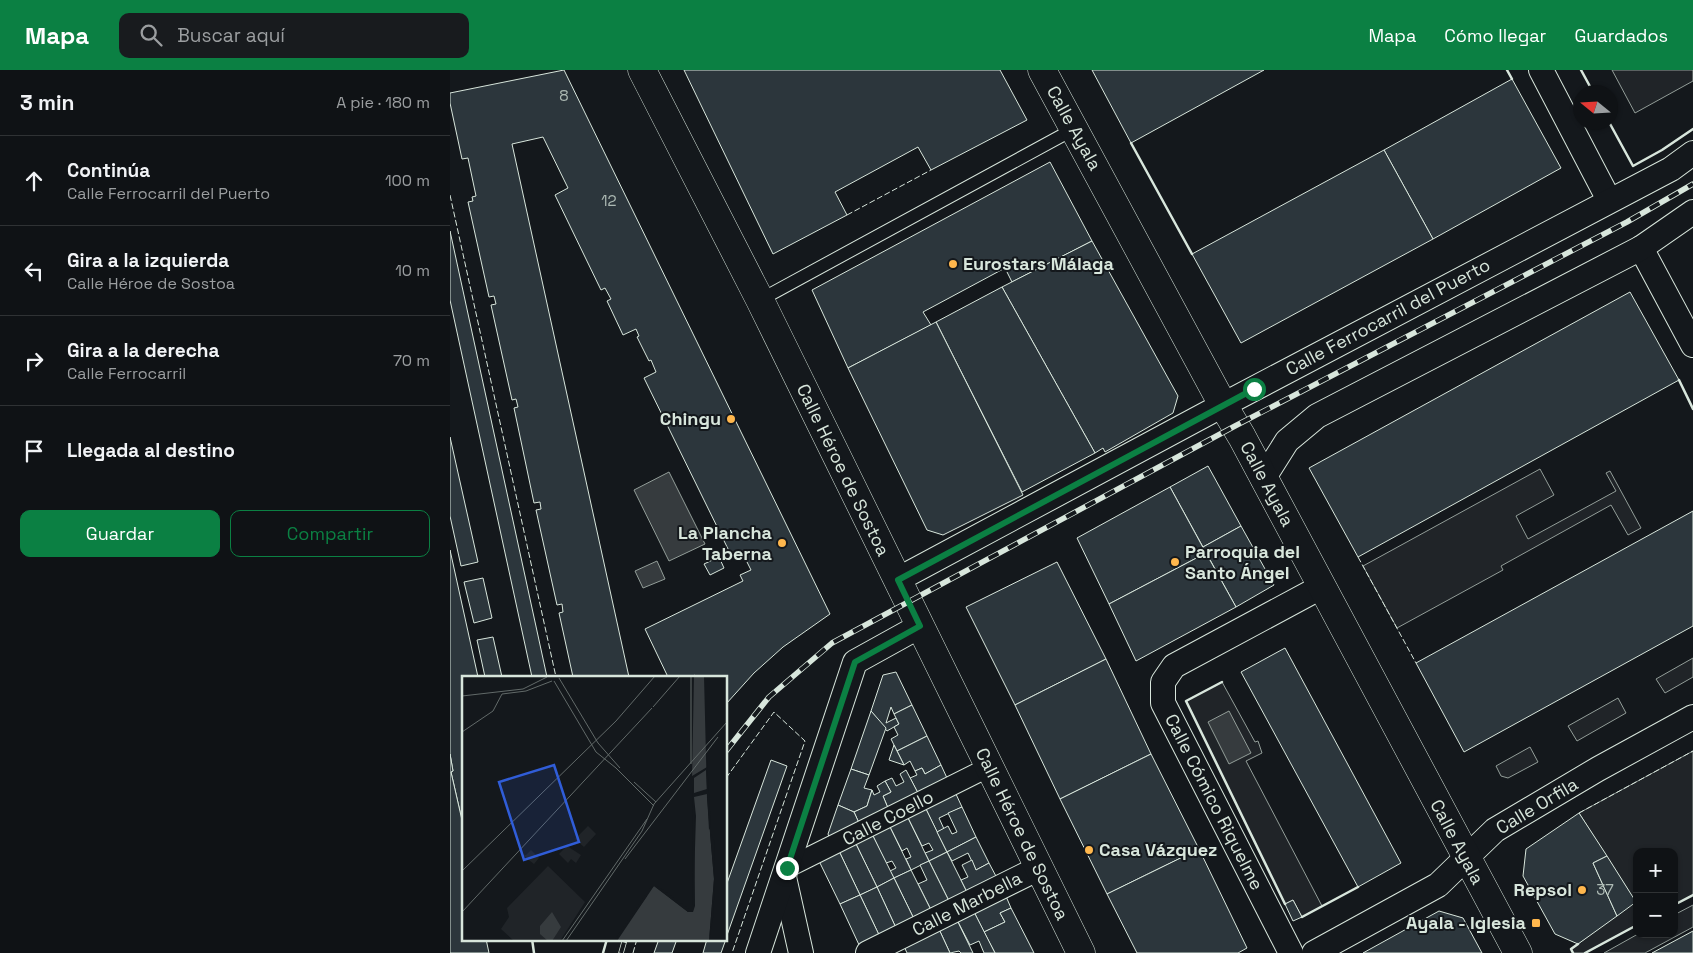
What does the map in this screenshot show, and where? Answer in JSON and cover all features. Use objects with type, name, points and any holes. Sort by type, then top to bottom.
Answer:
[{"type":"main road","name":"Calle Héroe de Sostoa","points":[[642,70],[760,300],[1081,953]]},
{"type":"main road","name":"Calle Ayala","points":[[1042,70],[1242,437],[1518,953]]},
{"type":"street","points":[[1541,70],[1609,200]]},
{"type":"street","name":"Calle Ferrocarril del Puerto","points":[[898,580],[1223,405],[1670,169],[1693,153]]},
{"type":"street","points":[[1264,479],[1288,442],[1317,416],[1641,248],[1693,212]]},
{"type":"street","points":[[1641,248],[1693,345]]},
{"type":"street","name":"Calle Cómico Riquelme","points":[[1291,953],[1163,703],[1163,682],[1174,666],[1321,587]]},
{"type":"street","points":[[758,953],[855,662],[920,626]]},
{"type":"street","name":"Calle Orfila","points":[[1314,953],[1438,885],[1495,830],[1598,769],[1693,717]]},
{"type":"street","name":"Calle Coello","points":[[786,872],[989,767]]},
{"type":"street","name":"Calle Marbella","points":[[868,953],[1039,868]]},
{"type":"street","points":[[786,872],[801,953]]},
{"type":"lane","points":[[760,300],[1074,129]]},
{"type":"shaded area","points":[[1612,70],[1693,70],[1693,81],[1635,113]]},
{"type":"shaded area","points":[[1540,469],[1554,495],[1516,516],[1528,539],[1616,491],[1606,473],[1610,471],[1641,528],[1628,535],[1611,505],[1501,566],[1503,570],[1397,628],[1363,566]]},
{"type":"shaded area","points":[[669,472],[705,544],[669,561],[634,490]]},
{"type":"shaded area","points":[[657,561],[665,579],[643,588],[635,571]]},
{"type":"shaded area","points":[[1693,658],[1693,677],[1665,693],[1656,679]]},
{"type":"shaded area","points":[[1222,682],[1255,742],[1258,741],[1262,753],[1246,761],[1322,906],[1302,917],[1293,900],[1285,904],[1186,701]]},
{"type":"shaded area","points":[[1618,698],[1626,713],[1577,741],[1568,726]]},
{"type":"shaded area","points":[[1229,711],[1251,753],[1229,764],[1208,722]]},
{"type":"shaded area","points":[[1530,747],[1538,762],[1508,778],[1501,776],[1496,766]]},
{"type":"shaded area","points":[[1693,751],[1693,895],[1678,903],[1678,848],[1633,848],[1633,898],[1579,813]]},
{"type":"shaded area","points":[[1633,902],[1633,927],[1585,953],[1573,953],[1571,949]]},
{"type":"shaded area","points":[[1693,905],[1693,927],[1678,935],[1678,913]]},
{"type":"shaded area","points":[[1633,937],[1673,938],[1645,953],[1604,953]]},
{"type":"building","points":[[564,70],[830,614],[783,647],[754,673],[728,702],[728,676],[668,676],[645,629],[743,581],[740,575],[751,570],[742,552],[732,557],[644,378],[656,372],[637,337],[639,336],[636,329],[623,335],[607,301],[611,299],[605,288],[601,290],[555,195],[568,188],[543,137],[512,144],[629,676],[573,676],[559,613],[563,612],[562,604],[557,605],[536,510],[541,509],[540,502],[534,503],[514,408],[518,407],[516,399],[512,400],[491,305],[496,304],[494,296],[489,297],[468,202],[473,201],[472,197],[476,196],[468,158],[462,159],[450,103],[450,93]]},
{"type":"building","points":[[684,70],[1000,70],[1027,120],[931,170],[918,147],[835,192],[847,215],[773,254]]},
{"type":"building","points":[[1092,70],[1264,70],[1131,143]]},
{"type":"building","points":[[1512,79],[1561,168],[1433,239],[1384,150]]},
{"type":"building","points":[[1384,150],[1433,239],[1241,343],[1192,254]]},
{"type":"building","name":"Eurostars Málaga","points":[[1050,162],[1092,241],[1012,282],[1005,268],[923,312],[931,325],[848,368],[812,290]]},
{"type":"building","points":[[450,231],[547,676],[532,676],[450,300]]},
{"type":"building","points":[[1092,241],[1178,396],[1173,413],[1105,452],[1103,448],[1095,453],[1002,287]]},
{"type":"building","points":[[1002,287],[1095,453],[1022,492],[936,322]]},
{"type":"building","points":[[1630,292],[1679,380],[1358,557],[1309,468]]},
{"type":"building","points":[[936,322],[1023,495],[943,535],[927,530],[848,368]]},
{"type":"building","points":[[450,437],[478,562],[461,566],[450,516]]},
{"type":"building","points":[[1208,466],[1241,526],[1203,547],[1170,487]]},
{"type":"building","points":[[1170,487],[1206,553],[1109,604],[1077,538]]},
{"type":"building","points":[[1693,511],[1693,626],[1464,752],[1416,663]]},
{"type":"building","points":[[1241,526],[1274,585],[1236,607],[1203,547]]},
{"type":"building","points":[[450,550],[478,676],[462,676],[462,820],[451,772],[453,771],[450,754]]},
{"type":"building","points":[[1206,553],[1236,607],[1136,661],[1109,604]]},
{"type":"building","points":[[719,557],[724,568],[710,575],[704,564]]},
{"type":"building","points":[[1057,562],[1106,659],[1015,705],[966,607]]},
{"type":"building","points":[[483,578],[492,618],[474,623],[464,582]]},
{"type":"building","points":[[493,637],[502,676],[485,676],[477,640]]},
{"type":"building","points":[[1285,648],[1401,863],[1358,887],[1241,672]]},
{"type":"building","points":[[1106,659],[1151,754],[1060,799],[1015,705]]},
{"type":"building","points":[[896,672],[912,705],[894,714],[891,707],[886,723],[896,718],[899,724],[887,731],[871,711],[883,675]]},
{"type":"building","points":[[912,705],[927,736],[897,751],[891,739],[898,735],[894,727],[899,724],[894,714]]},
{"type":"building","points":[[871,711],[886,728],[869,775],[851,769]]},
{"type":"building","points":[[927,736],[941,765],[925,774],[922,768],[915,771],[910,761],[904,765],[897,751]]},
{"type":"building","points":[[894,745],[904,765],[889,760]]},
{"type":"building","points":[[450,754],[453,771],[451,772],[462,820],[462,940],[486,940],[489,953],[450,953]]},
{"type":"building","points":[[1151,754],[1199,849],[1107,894],[1060,799]]},
{"type":"building","points":[[771,760],[787,766],[728,932],[728,880]]},
{"type":"building","points":[[941,765],[947,778],[918,793],[910,778],[917,775],[915,771],[922,768],[925,774]]},
{"type":"building","points":[[851,769],[869,775],[864,788],[872,790],[867,806],[854,812],[838,805]]},
{"type":"building","points":[[906,770],[918,793],[888,808],[883,796],[891,792],[885,781],[892,778],[896,786],[904,782],[900,774]]},
{"type":"building","points":[[885,781],[891,792],[883,796],[888,808],[859,823],[854,812],[867,806],[872,790],[874,795],[880,792],[877,786]]},
{"type":"building","points":[[955,792],[962,807],[939,818],[944,829],[937,832],[925,807]]},
{"type":"building","points":[[838,805],[854,812],[859,823],[829,837],[828,834]]},
{"type":"building","points":[[925,807],[947,852],[929,861],[925,853],[933,850],[929,843],[922,846],[907,816]]},
{"type":"building","points":[[962,807],[976,837],[947,852],[937,832],[948,826],[952,834],[957,832],[948,813]]},
{"type":"building","points":[[1579,813],[1607,856],[1593,863],[1617,916],[1578,944],[1555,934],[1523,876],[1526,849]]},
{"type":"building","points":[[907,816],[929,861],[911,870],[906,859],[911,857],[907,848],[902,851],[889,825]]},
{"type":"building","points":[[889,825],[911,870],[894,878],[890,871],[896,868],[892,861],[886,863],[872,834]]},
{"type":"building","points":[[872,834],[894,878],[877,887],[855,842]]},
{"type":"building","points":[[976,837],[989,863],[976,870],[968,853],[952,861],[947,852]]},
{"type":"building","points":[[855,842],[877,887],[860,895],[839,851]]},
{"type":"building","points":[[1199,849],[1247,948],[1238,953],[1137,953],[1107,894]]},
{"type":"building","points":[[839,851],[860,895],[840,904],[819,861]]},
{"type":"building","points":[[947,852],[968,894],[950,903],[929,861]]},
{"type":"building","points":[[1607,856],[1633,897],[1633,904],[1617,916],[1593,863]]},
{"type":"building","points":[[972,860],[976,870],[989,863],[998,880],[968,894],[961,880],[968,877],[962,865]]},
{"type":"building","points":[[929,861],[950,903],[932,912],[918,884],[927,880],[920,865]]},
{"type":"building","points":[[911,870],[932,912],[915,921],[894,878]]},
{"type":"building","points":[[894,878],[915,921],[897,930],[877,887]]},
{"type":"building","points":[[877,887],[897,930],[880,937],[860,895]]},
{"type":"building","points":[[1005,894],[1011,908],[1000,913],[1005,922],[984,932],[973,910]]},
{"type":"building","points":[[860,895],[880,937],[860,947],[840,904]]},
{"type":"building","points":[[1293,900],[1302,917],[1293,921],[1285,904]]},
{"type":"building","points":[[1011,908],[1034,953],[995,953],[984,932],[1005,922],[1000,913]]},
{"type":"building","points":[[973,910],[995,953],[984,953],[979,941],[970,945],[956,918]]},
{"type":"building","points":[[1439,911],[1463,918],[1482,953],[1363,953]]},
{"type":"building","points":[[956,918],[973,953],[961,953],[959,951],[950,953],[938,927]]},
{"type":"building","points":[[938,927],[950,953],[907,953],[903,944]]},
{"type":"building","points":[[1693,931],[1693,953],[1652,953]]},
{"type":"building","points":[[659,940],[677,940],[672,953],[654,953]]},
{"type":"building","points":[[707,940],[726,940],[721,953],[703,953]]},
{"type":"railway","points":[[728,748],[769,697],[832,643],[1235,426],[1627,222],[1693,184]]},
{"type":"railway","points":[[621,953],[625,940]]},
{"type":"fence","points":[[847,215],[931,170]]},
{"type":"fence","points":[[450,195],[556,676]]},
{"type":"fence","points":[[1358,557],[1416,663]]},
{"type":"fence","points":[[728,775],[774,712],[805,741],[732,953]]},
{"type":"fence","points":[[1579,813],[1693,751]]},
{"type":"fence","points":[[633,953],[637,940]]},
{"type":"wall","points":[[1507,70],[1512,79]]},
{"type":"wall","points":[[1581,70],[1589,85]]},
{"type":"wall","points":[[1613,130],[1633,166],[1662,150],[1693,129]]},
{"type":"wall","points":[[1131,143],[1192,254]]},
{"type":"wall","points":[[1679,380],[1693,409]]},
{"type":"wall","points":[[1222,682],[1186,701],[1285,904]]},
{"type":"wall","points":[[1302,917],[1358,887]]},
{"type":"wall","points":[[1678,903],[1693,895]]},
{"type":"wall","points":[[1585,953],[1633,927]]},
{"type":"wall","points":[[532,940],[534,953]]},
{"type":"wall","points":[[603,953],[607,940]]},
{"type":"wall","points":[[1573,953],[1571,949],[1578,944]]},
{"type":"place","name":"Eurostars Málaga","points":[[953,264]]},
{"type":"place","name":"Chingu","points":[[731,419]]},
{"type":"place","name":"La Plancha Taberna","points":[[782,543]]},
{"type":"place","name":"Parroquia del Santo Ángel","points":[[1175,562]]},
{"type":"place","name":"Casa Vázquez","points":[[1089,850]]},
{"type":"place","name":"Repsol","points":[[1582,890]]},
{"type":"place","name":"Ayala - Iglesia","points":[[1536,923]]},
{"type":"route","points":[[787,868],[855,662],[920,626],[898,580],[1254,389]]}]
